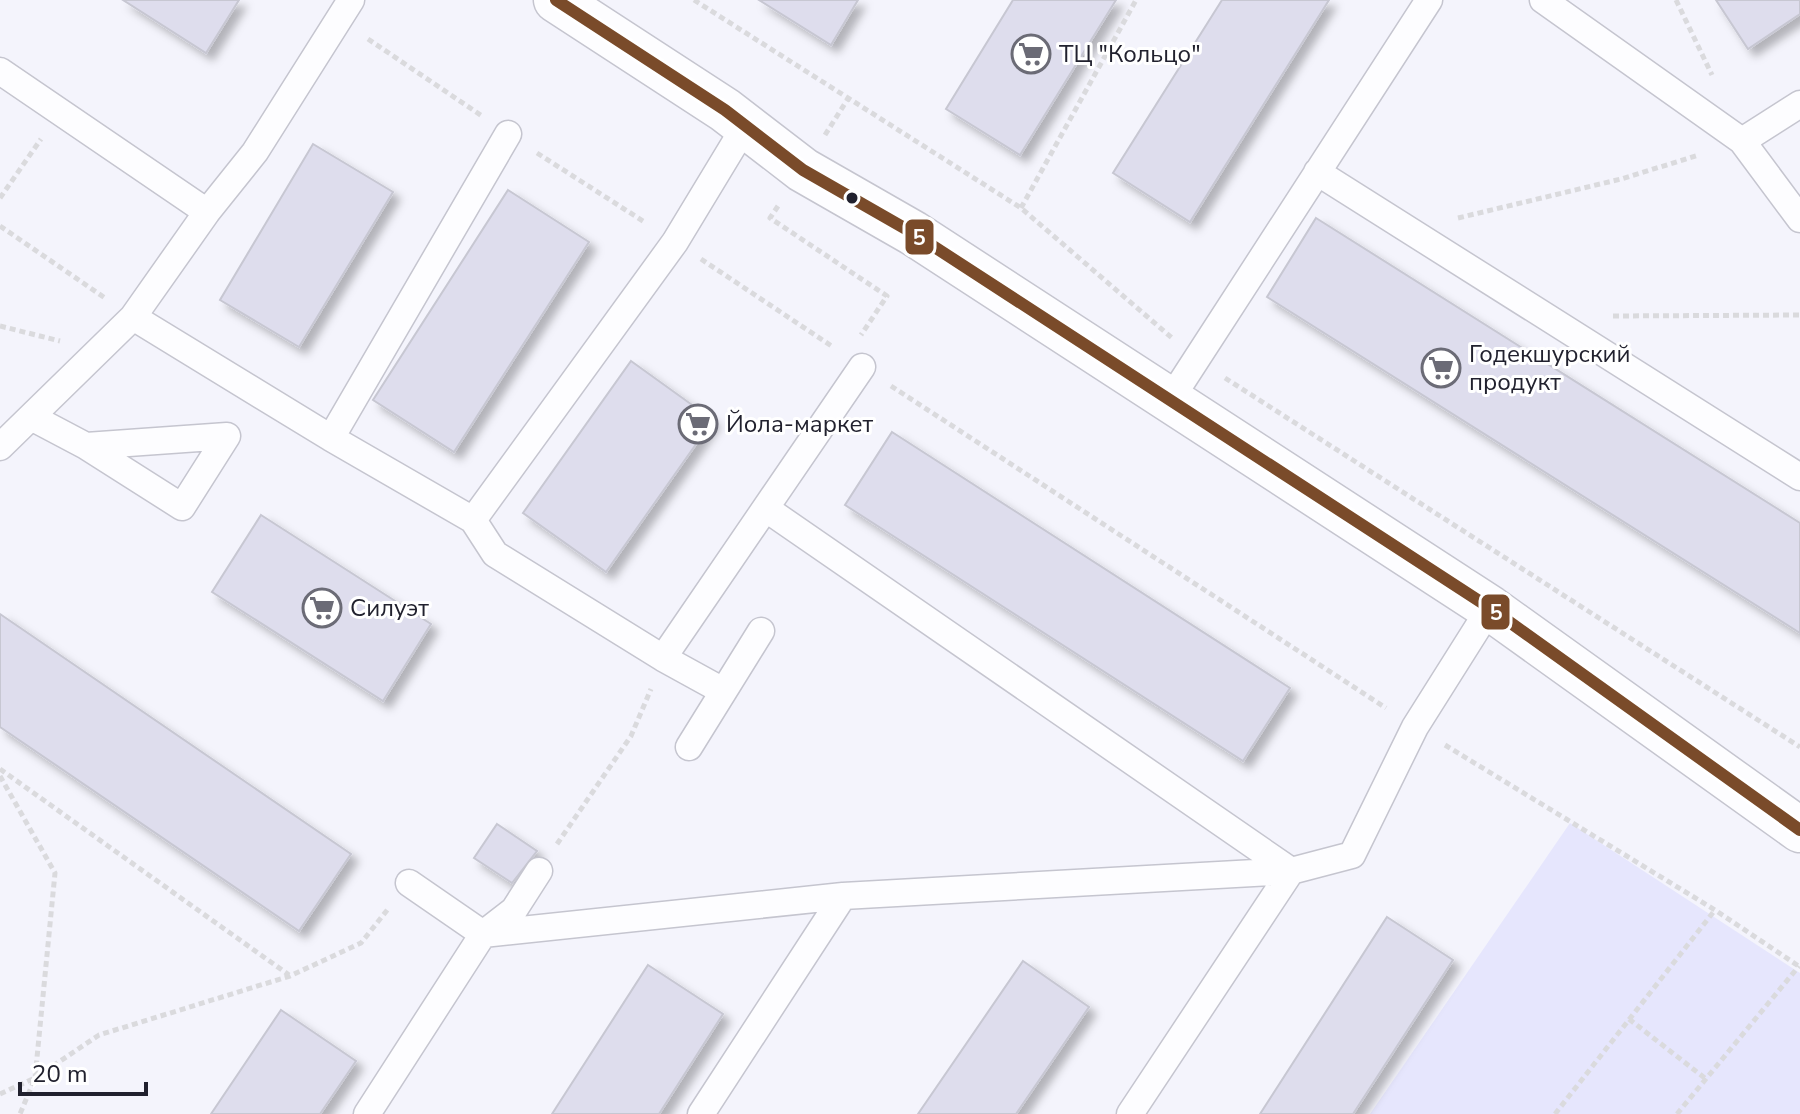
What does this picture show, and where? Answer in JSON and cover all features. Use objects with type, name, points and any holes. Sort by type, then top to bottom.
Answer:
[{"type":"street","points":[[556,0],[725,110],[744,128],[803,170],[913,233],[1490,608],[1800,830]]},
{"type":"lane","points":[[1170,400],[1429,0]]},
{"type":"lane","points":[[1543,0],[1742,141],[1800,219]]},
{"type":"lane","points":[[0,447],[133,317],[207,212],[255,152],[346,10]]},
{"type":"lane","points":[[0,71],[207,212]]},
{"type":"lane","points":[[1742,141],[1800,104]]},
{"type":"lane","points":[[473,520],[675,242],[744,128]]},
{"type":"lane","points":[[331,438],[508,134]]},
{"type":"lane","points":[[1317,172],[1800,477]]},
{"type":"lane","points":[[133,317],[473,520],[495,554],[663,658],[723,691]]},
{"type":"lane","points":[[663,658],[768,510],[862,367]]},
{"type":"lane","points":[[33,418],[86,446],[182,507],[227,436],[86,446]]},
{"type":"lane","points":[[768,510],[1291,871]]},
{"type":"lane","points":[[409,883],[483,934],[843,896],[1291,871],[1352,855],[1415,727],[1490,608]]},
{"type":"lane","points":[[689,747],[761,631]]},
{"type":"lane","points":[[367,1114],[483,934],[514,910],[539,871]]},
{"type":"lane","points":[[1130,1114],[1291,871]]},
{"type":"lane","points":[[701,1114],[843,896]]},
{"type":"path","points":[[694,0],[1021,208],[1196,359],[1800,747]]},
{"type":"path","points":[[1021,208],[1136,0]]},
{"type":"path","points":[[1409,230],[1621,179],[1742,141],[1676,0]]},
{"type":"path","points":[[346,10],[508,134],[862,367],[1415,727],[1715,910],[1800,967],[1677,1114]]},
{"type":"path","points":[[0,198],[60,112]]},
{"type":"path","points":[[0,226],[133,317]]},
{"type":"path","points":[[1547,317],[1800,315]]},
{"type":"path","points":[[0,326],[100,350]]},
{"type":"path","points":[[539,871],[631,736],[663,658]]},
{"type":"path","points":[[0,769],[290,976]]},
{"type":"path","points":[[0,776],[55,873],[35,1078],[20,1114]]},
{"type":"path","points":[[0,1094],[35,1078],[99,1035],[290,976],[361,943],[409,883]]},
{"type":"path","points":[[1555,1114],[1715,910]]},
{"type":"path","points":[[1629,1019],[1706,1079]]},
{"type":"shaded area","points":[[1570,823],[1800,973],[1800,1114],[1370,1114]]},
{"type":"building","points":[[123,0],[239,0],[206,53]]},
{"type":"building","points":[[759,0],[858,0],[831,45]]},
{"type":"building","name":"ТЦ \"Кольцо\"","points":[[1013,0],[1116,0],[1020,155],[946,109]]},
{"type":"building","points":[[1222,0],[1329,0],[1190,222],[1113,173]]},
{"type":"building","points":[[1716,0],[1800,0],[1800,14],[1748,49]]},
{"type":"building","points":[[313,144],[393,192],[299,347],[220,300]]},
{"type":"building","points":[[508,190],[589,242],[454,452],[373,400]]},
{"type":"building","points":[[1316,218],[1800,523],[1800,633],[1267,297]]},
{"type":"building","points":[[631,361],[713,420],[606,572],[523,513]]},
{"type":"building","points":[[892,432],[1290,688],[1243,761],[845,505]]},
{"type":"building","name":"Силуэт","points":[[261,515],[431,624],[383,701],[212,592]]},
{"type":"building","points":[[0,614],[351,854],[299,931],[0,727]]},
{"type":"building","points":[[497,824],[537,851],[512,883],[474,858]]},
{"type":"building","points":[[1387,917],[1453,960],[1353,1114],[1260,1114]]},
{"type":"building","points":[[1023,961],[1089,1007],[1016,1114],[918,1114]]},
{"type":"building","points":[[648,965],[723,1014],[659,1114],[552,1114]]},
{"type":"building","points":[[281,1010],[356,1061],[320,1114],[211,1114]]},
{"type":"transit line","name":"5","points":[[556,0],[725,110],[803,170],[913,233],[1490,608],[1800,830]]},
{"type":"place","name":"ТЦ \"Кольцо\"","points":[[1031,54]]},
{"type":"place","name":"Годекшурский продукт","points":[[1441,368]]},
{"type":"place","name":"Йола-маркет","points":[[698,424]]},
{"type":"place","name":"Силуэт","points":[[322,608]]}]
